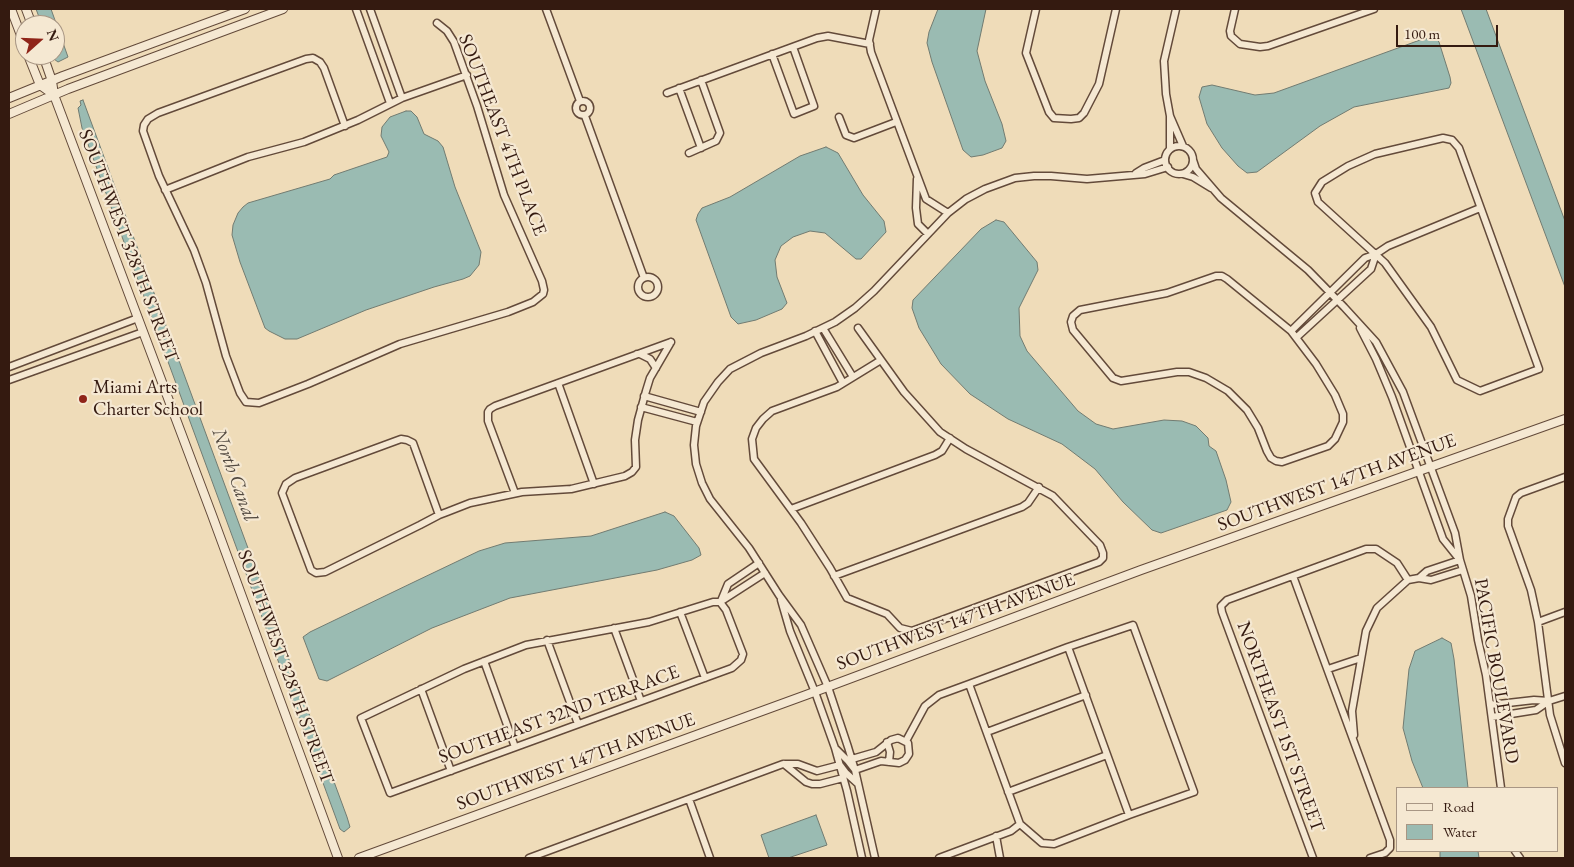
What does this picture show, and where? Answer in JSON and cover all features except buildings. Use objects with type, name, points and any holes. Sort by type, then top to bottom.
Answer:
[{"type":"street","points":[[9,98],[246,9]]},
{"type":"street","points":[[9,114],[54,95],[283,9]]},
{"type":"street","points":[[356,9],[390,104]]},
{"type":"street","points":[[370,9],[402,98]]},
{"type":"street","points":[[546,9],[580,101]]},
{"type":"street","points":[[876,9],[869,40],[871,52],[926,199],[948,213]]},
{"type":"street","points":[[1036,9],[1026,53],[1049,112],[1054,118],[1072,120],[1079,118],[1084,113],[1099,84],[1116,9]]},
{"type":"street","points":[[1166,164],[1170,149],[1170,116],[1166,94],[1164,61],[1176,9]]},
{"type":"street","points":[[1235,9],[1230,31],[1231,36],[1240,44],[1260,47],[1268,46],[1374,9]]},
{"type":"street","name":"SOUTHEAST 4TH PLACE","points":[[165,190],[200,266],[229,364],[240,393],[246,402],[260,403],[400,344],[508,312],[539,299],[544,290],[542,281],[504,195],[454,42],[447,31],[437,23]]},
{"type":"street","points":[[367,40],[380,35]]},
{"type":"street","points":[[667,93],[818,38],[828,36],[870,44]]},
{"type":"street","points":[[772,54],[794,114],[814,106],[793,47]]},
{"type":"street","points":[[344,126],[324,68],[320,62],[313,58],[300,61],[158,113],[144,124],[143,132],[165,190],[248,157],[304,142],[344,126],[402,98],[466,75]]},
{"type":"street","points":[[32,65],[40,85],[54,95]]},
{"type":"street","name":"SOUTHWEST 328TH STREET","points":[[46,65],[54,95],[338,858]]},
{"type":"street","points":[[690,153],[716,141],[720,134],[701,80]]},
{"type":"street","points":[[679,88],[701,148]]},
{"type":"street","points":[[580,101],[576,104],[575,109],[577,114],[585,116]]},
{"type":"street","points":[[580,101],[585,101],[590,106],[589,113],[585,116]]},
{"type":"street","points":[[585,116],[644,278]]},
{"type":"street","points":[[1166,164],[1174,173],[1183,174],[1190,169],[1194,160],[1191,151],[1183,146],[1170,116]]},
{"type":"street","points":[[840,117],[846,135],[854,138],[896,122]]},
{"type":"street","points":[[1443,138],[1452,140],[1458,148],[1539,369],[1480,391],[1457,380],[1430,327],[1376,254],[1318,202],[1315,193],[1322,182],[1348,166],[1375,154],[1443,138]]},
{"type":"street","points":[[1170,149],[1183,146]]},
{"type":"street","name":"PACIFIC BOULEVARD","points":[[1194,160],[1196,169],[1212,189]]},
{"type":"street","points":[[875,858],[852,759],[828,687],[801,626],[749,548],[710,499],[702,483],[696,464],[694,445],[697,422],[704,402],[730,369],[761,353],[823,328],[854,308],[874,291],[948,213],[966,199],[985,189],[1015,178],[1050,176],[1087,179],[1134,174],[1144,168],[1166,164]]},
{"type":"street","name":"PACIFIC BOULEVARD","points":[[1183,174],[1193,176],[1212,189],[1258,230],[1308,270],[1376,342],[1403,392],[1455,533],[1460,560],[1471,596],[1492,717],[1501,787]]},
{"type":"street","points":[[917,178],[916,202],[918,224],[928,234]]},
{"type":"street","points":[[916,202],[926,199]]},
{"type":"street","points":[[1291,331],[1365,258],[1376,254],[1388,246],[1480,208]]},
{"type":"street","points":[[1297,337],[1371,269],[1376,254]]},
{"type":"street","points":[[1359,264],[1367,273]]},
{"type":"street","points":[[1216,276],[1222,276],[1297,337],[1335,395],[1343,414],[1335,439],[1328,446],[1282,462],[1272,458],[1247,410],[1228,391],[1206,378],[1189,372],[1177,372],[1122,381],[1112,378],[1073,330],[1071,322],[1073,316],[1080,310],[1167,293],[1216,276]]},
{"type":"street","points":[[1304,317],[1311,324]]},
{"type":"street","points":[[9,367],[138,318]]},
{"type":"street","name":"PACIFIC BOULEVARD","points":[[1356,320],[1376,359],[1443,539],[1460,560]]},
{"type":"street","points":[[823,328],[853,377]]},
{"type":"street","points":[[858,328],[881,360],[904,392],[940,432],[966,449],[1053,496],[1100,545],[1103,558],[1099,562],[912,632],[900,628],[887,614],[847,598],[791,509],[754,459],[752,439],[756,428],[772,411],[820,394],[843,383],[881,360]]},
{"type":"street","points":[[815,331],[843,383]]},
{"type":"street","points":[[9,380],[143,332]]},
{"type":"street","points":[[440,516],[413,443],[401,439],[295,478],[283,488],[282,493],[311,570],[316,573],[325,572],[470,503],[515,493],[571,489],[625,476],[636,467],[635,440],[641,407],[650,378],[671,342],[495,406],[488,412],[487,416],[515,493]]},
{"type":"street","points":[[636,355],[640,354],[650,358],[656,368]]},
{"type":"street","points":[[834,366],[843,361]]},
{"type":"street","points":[[558,383],[594,484]]},
{"type":"street","points":[[644,396],[701,412]]},
{"type":"street","points":[[641,407],[697,422]]},
{"type":"street","name":"SOUTHWEST 147TH AVENUE","points":[[359,858],[815,692],[1149,567],[1565,419]]},
{"type":"street","points":[[791,509],[935,455],[942,451],[950,438]]},
{"type":"street","points":[[1565,477],[1521,493],[1516,497],[1508,519],[1508,526],[1531,590],[1538,622],[1552,726],[1565,763]]},
{"type":"street","points":[[834,576],[1022,508],[1039,488]]},
{"type":"street","points":[[1443,539],[1449,538],[1455,533]]},
{"type":"street","points":[[1370,858],[1384,853],[1390,848],[1390,840],[1293,576],[1366,549],[1376,549],[1397,563],[1408,580]]},
{"type":"street","points":[[1419,578],[1427,571],[1460,560]]},
{"type":"street","points":[[720,602],[728,584],[759,563]]},
{"type":"street","points":[[1355,744],[1352,711],[1366,631],[1377,608],[1408,580],[1419,578],[1431,580],[1463,570]]},
{"type":"street","points":[[451,771],[422,689],[526,644],[649,622],[713,602],[720,602],[765,573]]},
{"type":"street","name":"NORTHEAST 1ST STREET","points":[[1293,576],[1227,600],[1222,606],[1222,612],[1313,858]]},
{"type":"street","points":[[779,595],[790,632],[815,692],[835,748],[862,858]]},
{"type":"street","name":"SOUTHEAST 32ND TERRACE","points":[[422,689],[361,718],[390,793],[738,664],[742,654],[726,610],[720,602]]},
{"type":"street","points":[[680,612],[704,678]]},
{"type":"street","points":[[1538,622],[1565,612]]},
{"type":"street","points":[[906,742],[925,706],[931,700],[969,684],[1068,647],[1133,625],[1194,792],[1054,844],[1042,843],[1020,824],[969,684]]},
{"type":"street","points":[[614,628],[641,701]]},
{"type":"street","points":[[548,640],[578,724]]},
{"type":"street","points":[[1068,647],[1129,815]]},
{"type":"street","points":[[1328,669],[1361,658]]},
{"type":"street","points":[[484,661],[515,747]]},
{"type":"street","points":[[987,732],[1086,695]]},
{"type":"street","points":[[1492,717],[1536,710],[1549,701],[1565,696]]},
{"type":"street","points":[[1490,705],[1534,700],[1549,701]]},
{"type":"street","points":[[852,759],[876,752],[882,749],[887,742],[898,738],[908,743],[909,754],[905,760],[899,763],[881,761],[855,770]]},
{"type":"street","points":[[887,742],[890,752],[889,762]]},
{"type":"street","points":[[835,748],[855,770]]},
{"type":"street","points":[[1008,792],[1107,755]]},
{"type":"street","points":[[529,858],[783,764],[798,764],[817,771],[840,765]]},
{"type":"street","points":[[783,764],[806,782],[812,784],[820,784],[843,778]]},
{"type":"street","points":[[840,765],[858,784]]},
{"type":"street","points":[[689,799],[710,858]]},
{"type":"street","points":[[939,858],[1011,831],[1020,824]]},
{"type":"street","points":[[996,836],[1000,858]]},
{"type":"water","points":[[36,9],[51,9],[53,15],[38,15]]},
{"type":"water","points":[[938,9],[986,9],[977,51],[985,81],[1002,124],[1006,141],[1002,148],[971,157],[963,150],[927,43]]},
{"type":"water","points":[[1461,9],[1486,9],[1565,221],[1565,287]]},
{"type":"water","points":[[1435,37],[1439,42],[1450,77],[1451,83],[1449,88],[1354,107],[1320,126],[1257,172],[1247,173],[1238,166],[1222,148],[1207,124],[1199,97],[1202,87],[1212,85],[1255,95],[1274,93],[1420,40]]},
{"type":"water","name":"North Canal","points":[[83,100],[347,817],[350,827],[344,832],[340,829],[82,128],[78,108],[81,105],[80,101]]},
{"type":"water","points":[[411,111],[417,117],[424,134],[438,141],[443,147],[455,187],[481,252],[479,265],[470,276],[463,279],[366,310],[297,339],[285,339],[269,331],[265,328],[232,235],[233,225],[238,213],[248,203],[330,179],[334,175],[387,157],[389,152],[381,136],[382,127],[390,117]]},
{"type":"water","points":[[826,147],[838,153],[863,195],[884,221],[886,232],[861,259],[856,259],[825,233],[810,231],[793,237],[781,246],[775,260],[777,277],[787,303],[782,309],[756,320],[738,324],[731,317],[696,220],[698,214],[702,208],[730,197],[800,156]]},
{"type":"water","points":[[996,220],[1004,222],[1037,262],[1038,270],[1019,308],[1020,336],[1027,351],[1078,411],[1096,424],[1113,429],[1164,420],[1182,421],[1196,426],[1208,438],[1209,446],[1216,451],[1231,502],[1227,510],[1161,533],[1152,530],[1123,502],[1095,469],[1062,444],[1008,419],[970,394],[941,364],[919,328],[912,308],[913,300],[981,229]]},
{"type":"water","points":[[665,512],[674,516],[699,548],[701,555],[692,560],[657,570],[510,598],[432,628],[327,681],[319,679],[303,637],[310,632],[479,551],[505,543],[591,536]]},
{"type":"water","points":[[1442,638],[1451,643],[1468,787],[1423,787],[1412,761],[1403,728],[1409,669],[1415,651]]},
{"type":"water","points":[[816,815],[827,845],[788,858],[769,858],[761,835]]},
{"type":"water","points":[[1440,852],[1478,852],[1479,858],[1440,858]]},
{"type":"place","name":"Miami Arts Charter School","points":[[83,399]]}]
